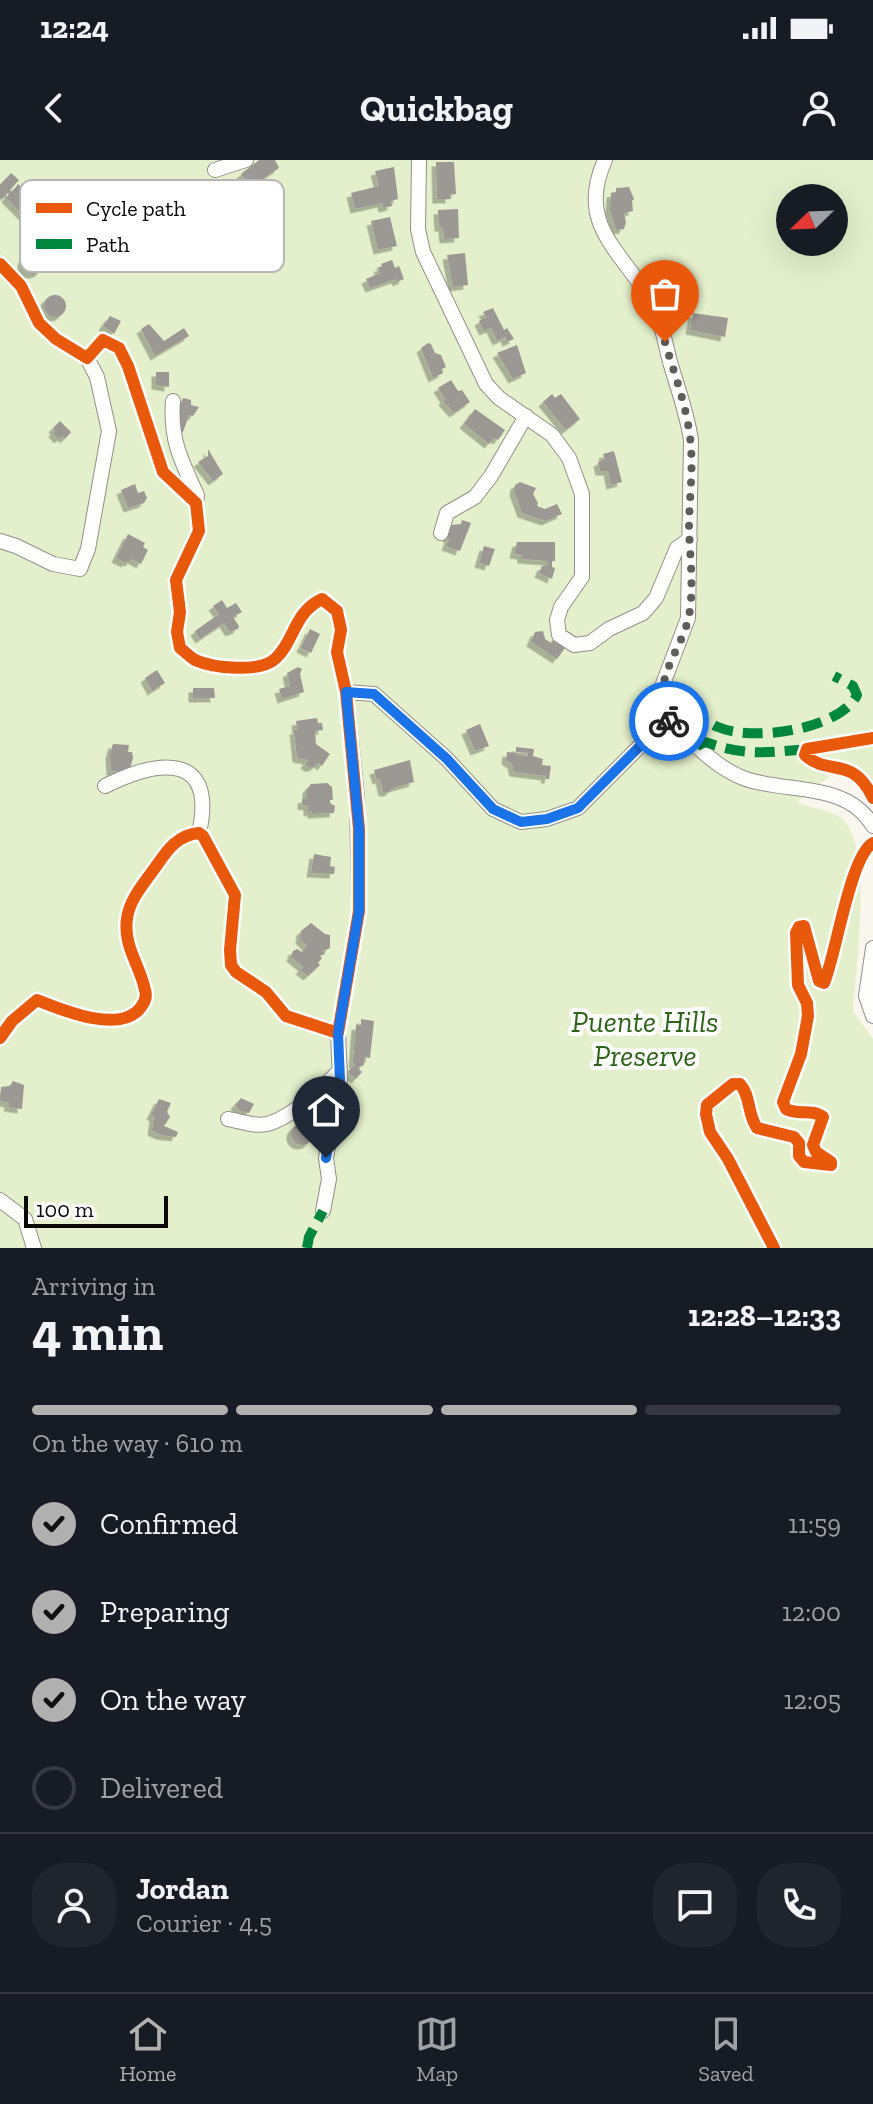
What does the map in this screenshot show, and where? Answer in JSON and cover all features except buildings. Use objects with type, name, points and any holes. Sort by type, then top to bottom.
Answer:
[{"type":"street","points":[[215,170],[246,160]]},
{"type":"street","points":[[419,160],[418,229],[423,252],[486,384],[499,398],[552,435],[569,458],[582,494],[582,577],[561,607],[557,620],[559,635],[574,645],[590,643],[609,629],[643,613],[656,598],[677,548],[690,539]]},
{"type":"street","points":[[605,160],[596,179],[593,203],[598,224],[632,272],[657,315],[687,414],[691,440],[688,618],[667,671],[662,694],[665,711],[697,746],[729,772],[747,780],[806,789],[841,799],[862,811],[873,826]]},
{"type":"street","points":[[0,264],[21,286],[39,323],[56,339],[87,358],[97,377],[109,431],[88,549],[80,569],[53,564],[0,541]]},
{"type":"street","points":[[87,358],[103,340],[119,348],[128,366],[163,472],[196,503]]},
{"type":"street","points":[[173,401],[171,426],[197,495],[199,531],[176,580],[180,648],[195,660],[241,669],[259,666],[275,659],[308,606],[322,599],[337,611],[341,630],[337,652],[346,692],[359,819],[359,911],[338,1033],[340,1070],[326,1158],[329,1179],[323,1211]]},
{"type":"street","points":[[441,533],[447,513],[475,497],[491,476],[526,416]]},
{"type":"street","points":[[346,692],[374,694],[447,759],[493,809],[521,822],[547,819],[578,808],[654,732],[671,720]]},
{"type":"street","points":[[105,786],[126,776],[155,769],[179,768],[198,780],[203,814],[199,833],[235,895],[231,965],[236,972],[266,992],[286,1016],[338,1033]]},
{"type":"street","points":[[0,1038],[12,1021],[37,1000],[77,1015],[114,1020],[137,1013],[145,1003],[146,991],[127,940],[127,917],[138,892],[172,845],[188,834],[199,833]]},
{"type":"street","points":[[873,948],[866,988],[867,1003],[873,1016]]},
{"type":"street","points":[[228,1119],[271,1123],[313,1097],[340,1070]]},
{"type":"street","points":[[0,1200],[25,1219],[34,1248]]},
{"type":"green space","name":"Puente Hills Preserve","points":[[0,160],[873,160],[873,792],[834,773],[797,802],[833,813],[843,819],[852,834],[860,882],[853,1011],[873,1039],[873,1248],[0,1248]]},
{"type":"marked path","points":[[663,702],[683,700],[713,724],[733,731],[772,733],[794,730],[832,717],[847,707],[857,695],[853,686],[834,676]]},
{"type":"marked path","points":[[697,746],[705,742],[734,750],[758,752],[810,749]]},
{"type":"marked path","points":[[307,1248],[309,1237],[323,1211]]},
{"type":"cycle path","points":[[0,264],[21,286],[39,323],[56,339],[87,358],[103,340],[119,348],[128,366],[163,472],[196,503],[199,531],[176,580],[180,648],[195,660],[213,665],[236,668],[258,666],[275,659],[282,652],[300,619],[312,605],[322,599],[337,611],[341,630],[337,652],[346,692],[359,829],[359,911],[338,1033],[286,1016],[266,992],[236,972],[231,965],[235,895],[199,833],[179,840],[170,848],[139,890],[128,912],[127,938],[146,992],[141,1007],[132,1015],[106,1020],[76,1014],[37,1000],[12,1021],[0,1038]]},
{"type":"cycle path","points":[[873,738],[807,749],[805,755],[822,765],[857,776],[873,798]]},
{"type":"cycle path","points":[[774,1248],[728,1159],[710,1132],[707,1105],[733,1084],[740,1084],[757,1128],[794,1137],[799,1143],[799,1156],[804,1162],[831,1165],[816,1152],[813,1145],[823,1117],[791,1111],[786,1109],[783,1102],[801,1054],[808,1016],[807,1003],[798,985],[796,933],[799,927],[804,926],[819,981],[824,983],[857,866],[873,843]]},
{"type":"way so far","points":[[665,342],[687,414],[691,440],[690,594],[688,618],[663,684],[663,702],[669,721]]},
{"type":"route","points":[[326,1158],[340,1080],[338,1033],[359,911],[359,829],[346,692],[374,694],[447,759],[493,809],[521,822],[547,819],[578,808],[654,732],[669,721]]}]
